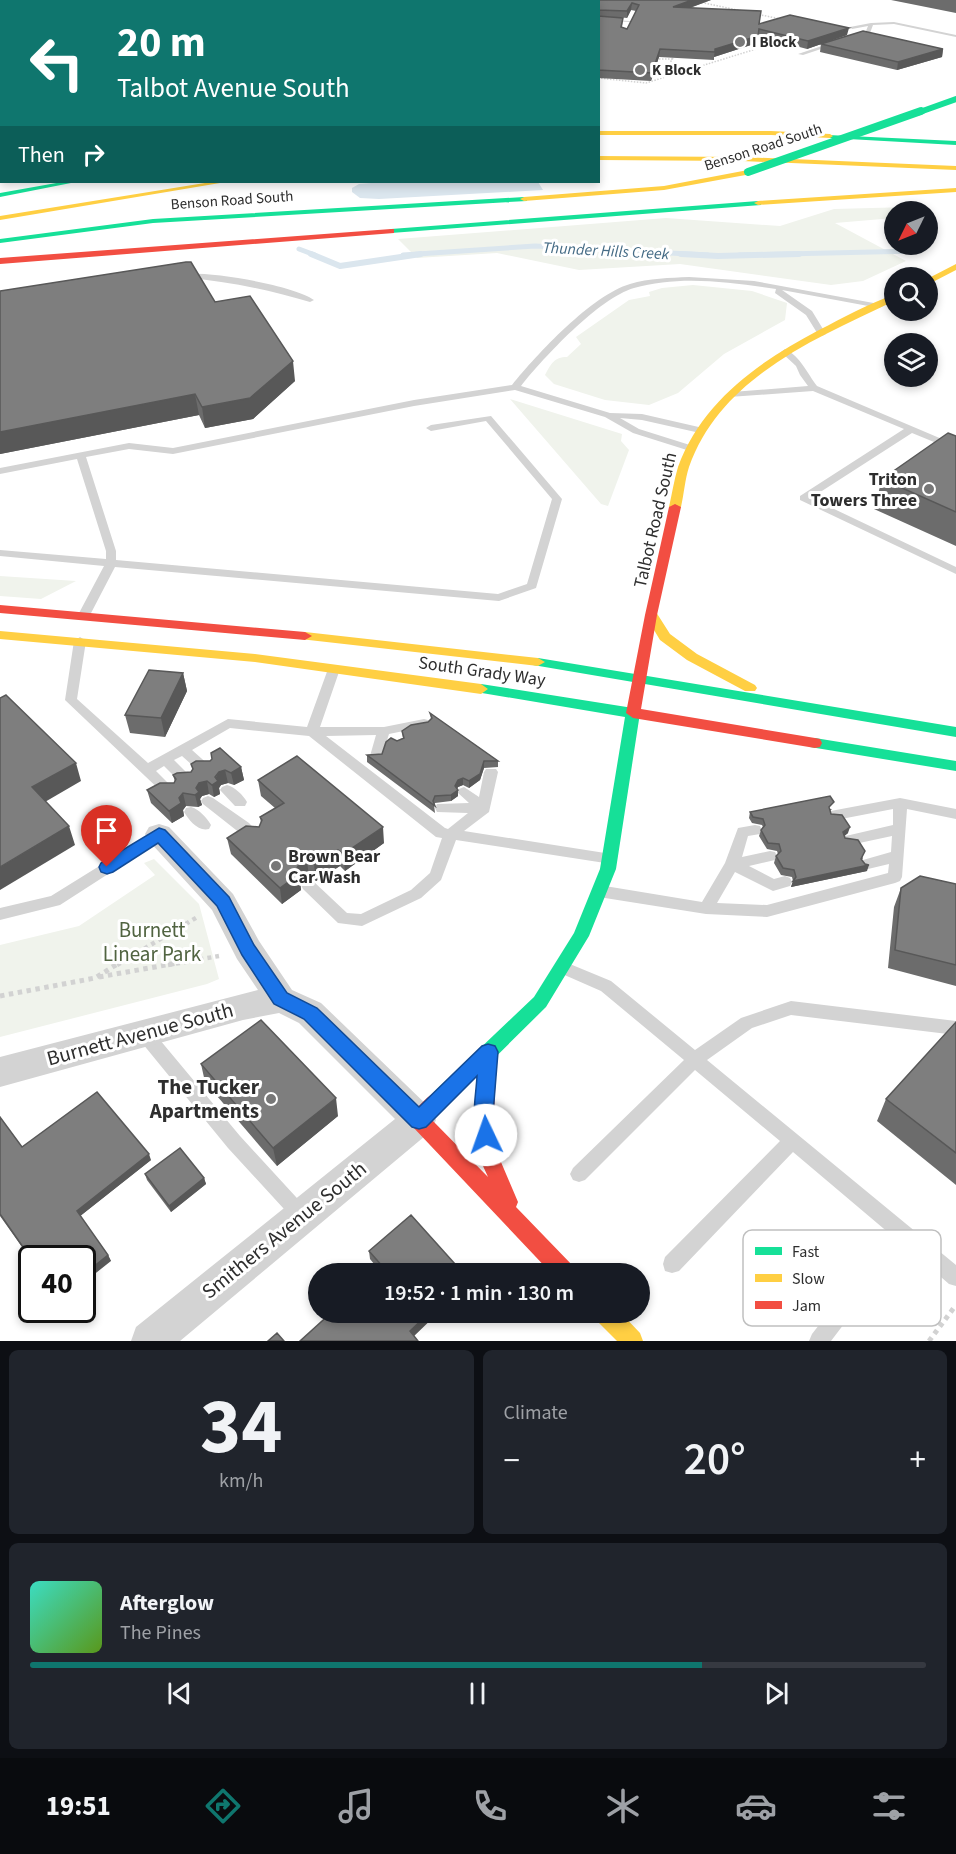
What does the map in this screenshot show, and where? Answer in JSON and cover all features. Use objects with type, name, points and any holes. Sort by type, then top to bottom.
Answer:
[{"type":"main road","name":"Benson Road South","points":[[0,241],[153,221],[643,192],[702,184],[748,172],[956,99]]},
{"type":"main road","points":[[600,124],[714,122],[925,124]]},
{"type":"main road","points":[[600,133],[831,130],[956,135]]},
{"type":"main road","points":[[733,132],[956,143]]},
{"type":"main road","points":[[600,151],[742,147],[956,155]]},
{"type":"main road","points":[[600,158],[742,159],[956,168]]},
{"type":"main road","points":[[0,195],[66,183]]},
{"type":"main road","points":[[0,218],[216,183]]},
{"type":"main road","points":[[0,202],[86,186]]},
{"type":"main road","points":[[0,261],[847,196],[956,190]]},
{"type":"main road","points":[[938,276],[956,267]]},
{"type":"main road","name":"Talbot Road South","points":[[419,1120],[540,1002],[581,936],[609,859],[651,615],[684,467],[690,448],[700,430],[725,395],[746,376],[785,352],[884,303]]},
{"type":"main road","name":"South Grady Way","points":[[0,609],[379,643],[530,661],[956,732]]},
{"type":"main road","points":[[651,615],[665,638],[692,657],[776,701]]},
{"type":"main road","name":"South Grady Way","points":[[0,635],[255,658],[543,697],[956,766]]},
{"type":"main road","points":[[488,1052],[484,1114],[488,1155],[516,1220]]},
{"type":"main road","points":[[419,1120],[557,1263]]},
{"type":"main road","points":[[615,1323],[632,1341]]},
{"type":"street","points":[[159,834],[223,902],[248,950],[280,999],[310,1013],[419,1120]]},
{"type":"street","name":"Burnett Avenue South","points":[[0,1072],[243,1006],[280,999]]},
{"type":"street","name":"Smithers Avenue South","points":[[150,1341],[419,1120]]},
{"type":"lane","points":[[626,28],[634,13]]},
{"type":"lane","points":[[600,20],[630,22]]},
{"type":"lane","points":[[852,28],[894,22],[956,36]]},
{"type":"lane","points":[[801,54],[868,32],[871,24]]},
{"type":"lane","points":[[175,276],[201,277],[294,293],[310,300]]},
{"type":"lane","points":[[515,387],[531,366],[611,294],[630,286],[665,280],[696,279],[775,288],[879,306]]},
{"type":"lane","points":[[775,288],[809,313],[822,334]]},
{"type":"lane","points":[[785,352],[800,365],[814,388]]},
{"type":"lane","points":[[0,471],[129,447],[173,451],[414,404],[515,387],[608,415],[636,431],[690,448]]},
{"type":"lane","points":[[725,395],[814,388],[956,448]]},
{"type":"lane","points":[[608,415],[642,417],[700,430]]},
{"type":"lane","points":[[0,553],[499,598],[532,586],[557,499],[488,418],[431,429]]},
{"type":"lane","points":[[911,429],[804,498],[956,571]]},
{"type":"lane","points":[[81,456],[111,551],[111,563],[84,615]]},
{"type":"lane","points":[[80,641],[71,700],[170,792]]},
{"type":"lane","points":[[312,732],[334,669]]},
{"type":"lane","points":[[147,770],[228,723],[312,732],[384,732],[424,723]]},
{"type":"lane","points":[[312,732],[441,833],[609,859]]},
{"type":"lane","points":[[384,732],[397,741]]},
{"type":"lane","points":[[376,756],[384,732]]},
{"type":"lane","points":[[183,749],[206,770]]},
{"type":"lane","points":[[165,759],[187,782]]},
{"type":"lane","points":[[308,885],[343,919],[362,920],[416,894],[436,876],[451,834],[484,808],[491,772]]},
{"type":"lane","points":[[227,790],[240,802]]},
{"type":"lane","points":[[464,792],[484,808]]},
{"type":"lane","points":[[208,801],[256,837]]},
{"type":"lane","points":[[836,815],[900,803],[956,814]]},
{"type":"lane","points":[[599,891],[706,908],[767,911],[895,877],[900,803]]},
{"type":"lane","points":[[442,808],[484,808]]},
{"type":"lane","points":[[190,812],[204,825]]},
{"type":"lane","points":[[850,840],[900,829]]},
{"type":"lane","points":[[706,908],[732,864],[743,832],[755,830]]},
{"type":"lane","points":[[0,914],[55,901],[159,834]]},
{"type":"lane","points":[[732,864],[770,856]]},
{"type":"lane","points":[[868,864],[897,856]]},
{"type":"lane","points":[[732,864],[772,885],[785,882]]},
{"type":"lane","points":[[562,966],[606,986],[898,1230]]},
{"type":"lane","points":[[579,1174],[695,1060],[747,1023],[791,1008],[956,1028]]},
{"type":"lane","points":[[144,1033],[234,1142],[302,1216]]},
{"type":"lane","points":[[672,1264],[792,1141]]},
{"type":"lane","points":[[941,1266],[956,1278]]},
{"type":"lane","points":[[819,1341],[831,1326]]},
{"type":"path","points":[[690,0],[786,20],[776,23]]},
{"type":"path","points":[[752,16],[758,14]]},
{"type":"path","points":[[600,78],[646,83],[789,38]]},
{"type":"path","points":[[651,58],[673,59],[665,74],[653,79],[657,80]]},
{"type":"path","points":[[95,978],[223,902]]},
{"type":"path","points":[[0,996],[248,950]]},
{"type":"path","points":[[941,1326],[956,1305]]},
{"type":"path","points":[[930,1341],[941,1326]]},
{"type":"green space","points":[[884,208],[884,219],[835,223],[884,249],[884,255],[895,255],[906,261],[893,267],[884,267],[884,271],[863,281],[831,285],[680,264],[579,270],[497,253],[417,258],[398,239],[666,218],[780,226],[834,209]]},
{"type":"green space","points":[[693,285],[752,291],[787,303],[785,320],[724,354],[678,393],[649,405],[605,400],[554,384],[545,375],[553,362],[567,357],[581,344],[576,337],[629,300],[650,296],[649,292],[662,288]]},
{"type":"green space","points":[[510,399],[622,434],[621,441],[629,450],[608,506],[601,504]]},
{"type":"green space","points":[[0,576],[76,581],[41,599],[0,596]]},
{"type":"green space","name":"Burnett Linear Park","points":[[154,859],[199,904],[219,979],[0,1037],[0,945],[79,926],[155,875],[144,863]]},
{"type":"shaded area","points":[[539,183],[543,190],[379,199],[360,198],[352,192],[352,188],[359,184]]},
{"type":"building","points":[[600,0],[692,0],[673,7],[761,11],[759,24],[790,15],[849,28],[808,41],[759,29],[758,36],[715,49],[715,52],[660,49],[652,73],[600,70],[600,16],[623,18],[621,27],[627,29],[639,5],[632,3],[627,11],[600,10]]},
{"type":"building","points":[[863,31],[943,49],[898,62],[821,44]]},
{"type":"building","points":[[191,262],[215,302],[250,296],[293,361],[250,398],[202,407],[195,394],[0,432],[0,291]]},
{"type":"building","points":[[948,433],[956,436],[956,512],[882,479]]},
{"type":"building","points":[[149,670],[183,673],[161,718],[125,715]]},
{"type":"building","points":[[6,695],[76,763],[32,787],[69,826],[0,867],[0,698]]},
{"type":"building","points":[[430,713],[498,761],[484,761],[480,774],[469,781],[463,778],[458,780],[455,786],[458,790],[451,795],[435,796],[433,801],[435,806],[367,755],[382,754],[386,742],[391,738],[397,741],[404,738],[402,731],[411,725],[428,722],[432,718]]},
{"type":"building","points":[[220,748],[241,767],[231,773],[225,770],[219,772],[215,777],[218,781],[212,785],[207,781],[199,783],[196,788],[199,792],[195,795],[183,793],[179,798],[181,803],[169,811],[147,790],[160,783],[174,783],[176,779],[173,775],[191,772],[193,769],[191,764],[196,761],[210,761],[211,753]]},
{"type":"building","points":[[297,756],[383,827],[343,854],[338,850],[314,864],[307,861],[300,863],[297,868],[299,874],[280,888],[227,838],[246,826],[259,827],[262,820],[260,817],[284,803],[258,780]]},
{"type":"building","points":[[830,796],[834,802],[829,807],[831,814],[842,815],[850,827],[843,832],[845,838],[858,840],[865,851],[861,859],[869,865],[793,881],[796,877],[794,870],[783,868],[776,856],[781,851],[779,844],[768,843],[761,830],[765,825],[763,819],[753,817],[750,812]]},
{"type":"building","points":[[920,876],[956,884],[956,965],[895,950],[901,888]]},
{"type":"building","name":"The Tucker Apartments","points":[[261,1020],[336,1098],[273,1148],[201,1064]]},
{"type":"building","points":[[956,1022],[956,1153],[886,1099]]},
{"type":"building","points":[[97,1092],[149,1154],[77,1211],[108,1255],[96,1265],[96,1245],[22,1245],[0,1214],[0,1117],[22,1147]]},
{"type":"building","points":[[180,1148],[204,1178],[169,1206],[145,1174]]},
{"type":"building","points":[[411,1215],[454,1263],[380,1263],[369,1251]]},
{"type":"building","points":[[320,1323],[418,1323],[410,1331],[418,1341],[300,1341]]},
{"type":"building","points":[[277,1333],[284,1341],[268,1341]]},
{"type":"waterway","name":"Thunder Hills Creek","points":[[403,255],[535,246],[708,255]]},
{"type":"waterway","name":"Thunder Hills Creek","points":[[299,249],[315,255]]},
{"type":"waterway","name":"Thunder Hills Creek","points":[[739,255],[884,252]]},
{"type":"waterway","name":"Thunder Hills Creek","points":[[311,254],[340,266],[421,254]]},
{"type":"waterway","name":"Thunder Hills Creek","points":[[681,254],[718,256],[799,254]]},
{"type":"traffic: fast","points":[[748,172],[956,99]]},
{"type":"traffic: fast","points":[[830,136],[956,143]]},
{"type":"traffic: fast","points":[[0,195],[66,183]]},
{"type":"traffic: fast","points":[[0,241],[153,221],[524,199]]},
{"type":"traffic: fast","points":[[391,231],[758,203]]},
{"type":"traffic: fast","points":[[538,662],[639,679]]},
{"type":"traffic: fast","points":[[639,679],[956,732]]},
{"type":"traffic: fast","points":[[441,1098],[540,1002],[581,936],[608,869],[633,713],[481,689]]},
{"type":"traffic: fast","points":[[815,743],[956,766]]},
{"type":"traffic: slow","points":[[600,133],[771,133],[830,136]]},
{"type":"traffic: slow","points":[[600,158],[742,159],[956,168]]},
{"type":"traffic: slow","points":[[524,199],[664,188],[748,172]]},
{"type":"traffic: slow","points":[[0,218],[216,183]]},
{"type":"traffic: slow","points":[[758,203],[956,190]]},
{"type":"traffic: slow","points":[[938,276],[956,267]]},
{"type":"traffic: slow","points":[[675,507],[684,466],[699,434],[719,406],[743,382],[800,344],[884,303]]},
{"type":"traffic: slow","points":[[651,615],[665,637],[692,657],[750,688]]},
{"type":"traffic: slow","points":[[0,635],[255,658],[481,689]]},
{"type":"traffic: slow","points":[[305,636],[538,662]]},
{"type":"traffic: slow","points":[[615,1323],[632,1341]]},
{"type":"traffic: jam","points":[[0,261],[391,231]]},
{"type":"traffic: jam","points":[[675,507],[651,615],[633,713],[815,743]]},
{"type":"traffic: jam","points":[[0,609],[305,636]]},
{"type":"traffic: jam","points":[[488,1052],[484,1114],[488,1155],[508,1202]]},
{"type":"traffic: jam","points":[[441,1098],[419,1120],[556,1263]]},
{"type":"place","name":"I Block","points":[[740,42]]},
{"type":"place","name":"K Block","points":[[640,70]]},
{"type":"place","name":"Triton Towers Three","points":[[929,489]]},
{"type":"place","name":"Brown Bear Car Wash","points":[[276,866]]},
{"type":"place","name":"The Tucker Apartments","points":[[271,1099]]},
{"type":"route","points":[[107,867],[159,834],[223,902],[248,950],[280,999],[310,1013],[419,1120],[488,1052],[484,1114],[486,1135]]}]
